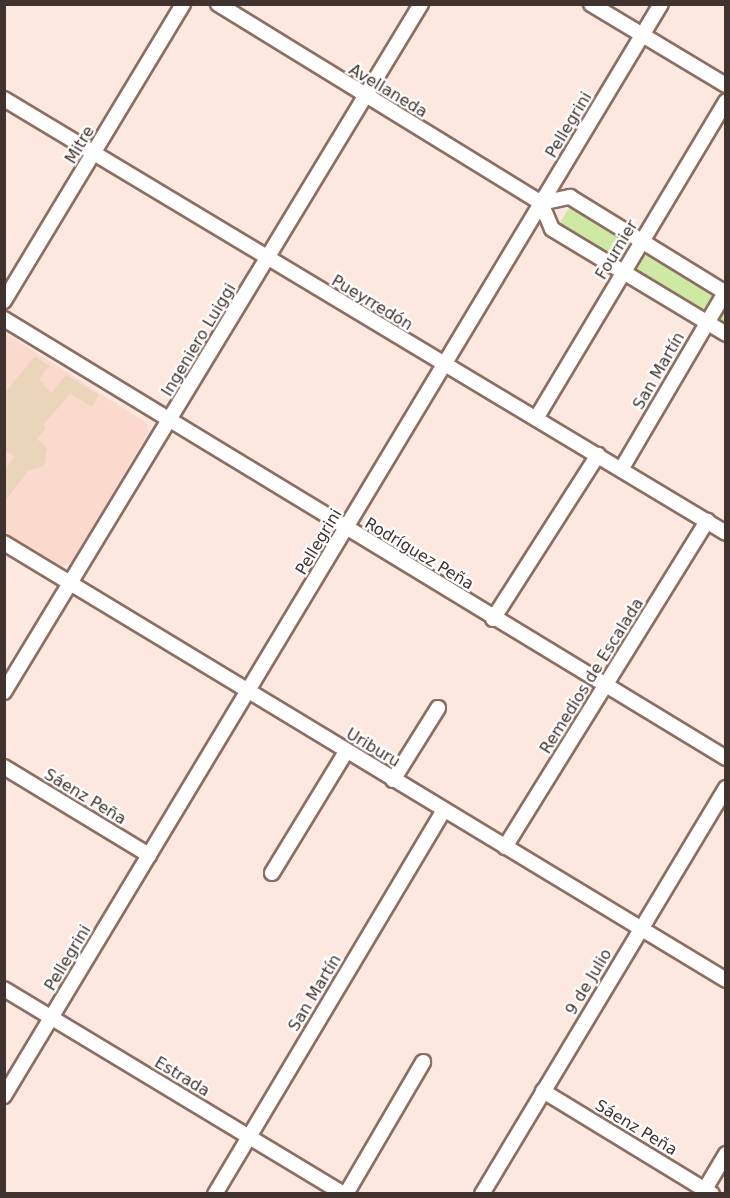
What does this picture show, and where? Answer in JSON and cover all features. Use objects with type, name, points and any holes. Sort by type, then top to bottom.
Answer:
[{"type":"street","name":"Mitre","points":[[4,302],[183,4]]},
{"type":"street","name":"Avellaneda","points":[[218,4],[365,97],[542,203]]},
{"type":"street","name":"Ingeniero Luiggi","points":[[4,692],[421,4]]},
{"type":"street","points":[[591,4],[726,85]]},
{"type":"street","name":"Pellegrini","points":[[4,1096],[661,4]]},
{"type":"street","name":"Pueyrredón","points":[[4,99],[95,151],[267,259],[444,366],[537,417],[726,533]]},
{"type":"street","name":"Fournier","points":[[537,417],[726,101]]},
{"type":"street","points":[[725,292],[570,198],[542,203],[552,229],[726,334]]},
{"type":"street","name":"San Martín","points":[[622,468],[725,292]]},
{"type":"street","name":"Rodríguez Peña","points":[[4,319],[168,422],[726,758]]},
{"type":"street","points":[[493,618],[598,455]]},
{"type":"street","name":"Remedios de Escalada","points":[[505,847],[707,521]]},
{"type":"street","name":"Uriburu","points":[[4,543],[726,980]]},
{"type":"street","points":[[393,780],[438,708]]},
{"type":"street","points":[[272,873],[346,752]]},
{"type":"street","name":"Sáenz Peña","points":[[4,767],[149,855]]},
{"type":"street","name":"9 de Julio","points":[[482,1194],[726,788]]},
{"type":"street","name":"San Martín","points":[[215,1194],[444,810]]},
{"type":"street","name":"Estrada","points":[[4,989],[345,1194]]},
{"type":"street","points":[[345,1194],[423,1062]]},
{"type":"street","name":"Sáenz Peña","points":[[543,1091],[706,1192]]},
{"type":"street","points":[[706,1192],[726,1154]]},
{"type":"shaded area","points":[[5,333],[147,423],[148,433],[71,563],[62,566],[5,532]]},
{"type":"green space","points":[[571,205],[725,300],[725,328],[557,227]]},
{"type":"building","points":[[35,356],[49,366],[39,379],[51,393],[66,375],[99,395],[92,407],[70,394],[43,425],[46,428],[37,439],[47,448],[44,466],[28,471],[4,502],[4,471],[15,457],[4,449],[4,394]]}]
